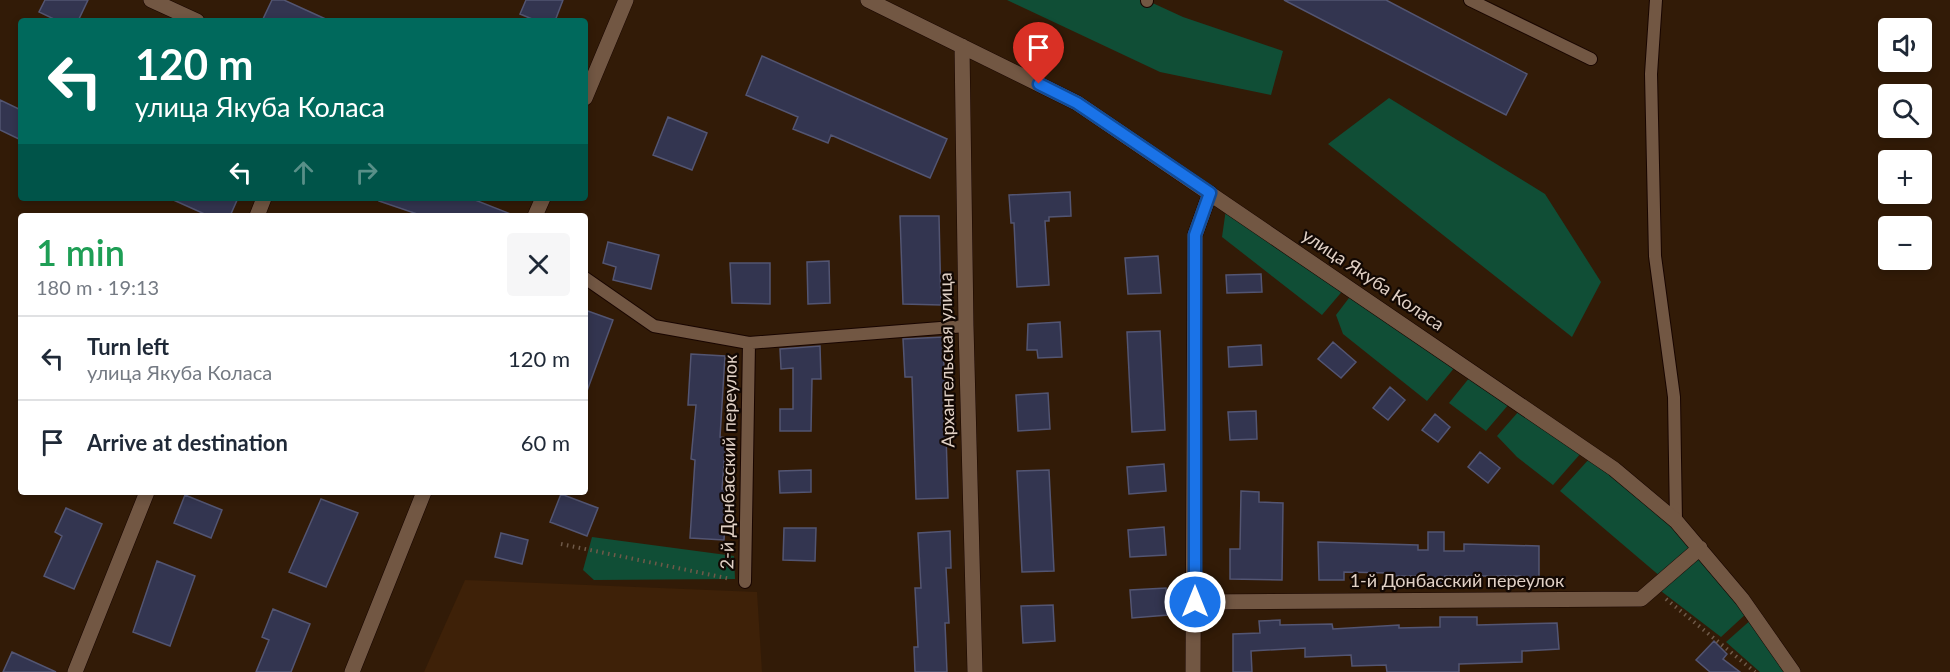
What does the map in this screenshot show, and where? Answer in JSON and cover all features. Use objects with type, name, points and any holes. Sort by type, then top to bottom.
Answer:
[{"type":"street","points":[[151,0],[190,18]]},
{"type":"street","points":[[588,91],[626,0]]},
{"type":"street","name":"улица Якуба Коласа","points":[[868,0],[1077,103],[1589,451],[1676,521],[1742,599],[1793,672]]},
{"type":"street","name":"Архангельская улица","points":[[962,46],[966,326],[975,672]]},
{"type":"street","points":[[1193,672],[1195,235],[1210,193]]},
{"type":"street","points":[[75,672],[146,495]]},
{"type":"street","points":[[352,672],[423,495]]},
{"type":"street","points":[[1641,599],[1700,548]]},
{"type":"street","name":"1-й Донбасский переулок","points":[[1195,602],[1641,599]]},
{"type":"lane","points":[[1470,0],[1591,59]]},
{"type":"lane","points":[[1656,0],[1651,74],[1655,256],[1674,396],[1676,521]]},
{"type":"lane","name":"2-й Донбасский переулок","points":[[588,280],[654,326],[749,343],[966,326]]},
{"type":"lane","name":"2-й Донбасский переулок","points":[[745,582],[749,343]]},
{"type":"path","points":[[561,544],[745,582]]},
{"type":"path","points":[[1641,599],[1649,600],[1660,594],[1755,672]]},
{"type":"shaded area","points":[[465,580],[757,592],[762,672],[424,672]]},
{"type":"green space","points":[[1007,0],[1146,0],[1183,17],[1283,51],[1271,95],[1160,72]]},
{"type":"green space","points":[[1389,98],[1545,194],[1601,282],[1572,337],[1328,144]]},
{"type":"green space","points":[[1226,209],[1345,288],[1322,315],[1222,237]]},
{"type":"green space","points":[[1352,294],[1455,367],[1427,401],[1343,334],[1336,315]]},
{"type":"green space","points":[[1470,377],[1509,404],[1486,431],[1449,403]]},
{"type":"green space","points":[[1519,411],[1581,453],[1553,485],[1517,457],[1497,436]]},
{"type":"green space","points":[[1590,458],[1679,530],[1694,548],[1661,577],[1560,491]]},
{"type":"green space","points":[[592,537],[734,556],[735,579],[594,580],[583,570]]},
{"type":"green space","points":[[1698,553],[1748,612],[1721,637],[1657,588]]},
{"type":"green space","points":[[1753,618],[1790,672],[1760,672],[1726,642]]},
{"type":"building","points":[[45,0],[88,0],[79,18],[52,18],[39,12]]},
{"type":"building","points":[[272,0],[284,0],[323,18],[263,18]]},
{"type":"building","points":[[526,0],[563,0],[556,18],[530,18],[520,14]]},
{"type":"building","points":[[1284,0],[1386,0],[1527,74],[1506,115]]},
{"type":"building","points":[[762,56],[947,139],[930,178],[831,135],[828,143],[793,129],[798,117],[746,95]]},
{"type":"building","points":[[0,100],[18,109],[18,139],[0,130]]},
{"type":"building","points":[[668,117],[707,133],[692,170],[653,155]]},
{"type":"building","points":[[1070,192],[1071,216],[1049,217],[1049,221],[1045,221],[1049,285],[1017,287],[1014,223],[1011,223],[1009,195]]},
{"type":"building","points":[[176,201],[237,201],[231,213],[202,213]]},
{"type":"building","points":[[379,201],[478,201],[508,213],[414,213]]},
{"type":"building","points":[[900,216],[939,216],[941,305],[903,304]]},
{"type":"building","points":[[608,242],[659,255],[651,289],[613,280],[616,267],[603,263]]},
{"type":"building","points":[[1158,256],[1161,293],[1128,294],[1125,258]]},
{"type":"building","points":[[829,261],[830,303],[808,304],[807,262]]},
{"type":"building","points":[[730,263],[770,263],[770,304],[732,303]]},
{"type":"building","points":[[1261,274],[1262,292],[1227,293],[1226,275]]},
{"type":"building","points":[[588,311],[613,320],[588,388]]},
{"type":"building","points":[[1060,322],[1062,357],[1038,358],[1037,350],[1027,350],[1028,324]]},
{"type":"building","points":[[1160,331],[1165,430],[1132,432],[1127,332]]},
{"type":"building","points":[[943,337],[948,498],[916,499],[912,377],[905,377],[903,339]]},
{"type":"building","points":[[1333,342],[1356,362],[1341,378],[1318,359]]},
{"type":"building","points":[[1261,345],[1262,365],[1229,367],[1228,347]]},
{"type":"building","points":[[820,346],[821,379],[812,379],[811,431],[780,431],[780,409],[793,409],[793,368],[781,369],[780,349]]},
{"type":"building","points":[[691,354],[725,356],[720,437],[726,438],[722,489],[727,489],[724,540],[690,538],[695,460],[691,459],[696,405],[688,405]]},
{"type":"building","points":[[1390,387],[1405,400],[1388,420],[1373,408]]},
{"type":"building","points":[[1048,393],[1050,429],[1018,431],[1016,395]]},
{"type":"building","points":[[1256,411],[1257,439],[1230,440],[1228,412]]},
{"type":"building","points":[[1435,414],[1450,427],[1438,442],[1422,430]]},
{"type":"building","points":[[1480,452],[1500,468],[1488,483],[1468,467]]},
{"type":"building","points":[[1164,464],[1166,491],[1129,494],[1127,467]]},
{"type":"building","points":[[811,470],[811,492],[780,493],[779,471]]},
{"type":"building","points":[[1049,470],[1054,571],[1022,572],[1017,471]]},
{"type":"building","points":[[1241,491],[1259,492],[1259,502],[1283,503],[1282,580],[1230,579],[1230,549],[1240,549]]},
{"type":"building","points":[[185,495],[222,510],[211,538],[174,523]]},
{"type":"building","points":[[561,495],[598,508],[587,536],[550,522]]},
{"type":"building","points":[[321,499],[358,513],[326,587],[289,572]]},
{"type":"building","points":[[66,508],[102,524],[74,589],[44,576],[62,536],[55,532]]},
{"type":"building","points":[[1164,527],[1166,555],[1130,557],[1128,530]]},
{"type":"building","points":[[784,528],[816,528],[815,561],[783,560]]},
{"type":"building","points":[[950,531],[951,568],[946,568],[949,623],[945,623],[947,672],[915,672],[914,647],[918,647],[915,588],[921,588],[918,533]]},
{"type":"building","points":[[1428,532],[1444,532],[1444,551],[1464,551],[1464,544],[1539,546],[1539,580],[1521,580],[1521,576],[1445,576],[1445,585],[1428,586],[1428,576],[1388,576],[1388,573],[1344,572],[1344,580],[1319,580],[1318,542],[1418,545],[1418,550],[1428,550]]},
{"type":"building","points":[[501,533],[528,540],[522,564],[495,557]]},
{"type":"building","points":[[157,561],[195,576],[170,646],[133,632]]},
{"type":"building","points":[[1166,588],[1168,615],[1132,618],[1130,590]]},
{"type":"building","points":[[1053,605],[1055,641],[1023,643],[1021,606]]},
{"type":"building","points":[[273,609],[310,624],[291,672],[256,672],[269,640],[262,637]]},
{"type":"building","points":[[1440,617],[1477,617],[1477,625],[1557,623],[1559,649],[1522,651],[1522,662],[1459,664],[1459,672],[1387,672],[1386,665],[1352,666],[1351,655],[1305,657],[1305,648],[1251,651],[1252,672],[1233,672],[1233,634],[1260,633],[1259,621],[1280,620],[1280,625],[1332,624],[1333,629],[1399,625],[1399,628],[1440,627]]},
{"type":"building","points":[[1714,641],[1727,654],[1723,659],[1740,672],[1710,672],[1696,660]]},
{"type":"building","points":[[12,652],[56,672],[3,672]]},
{"type":"route","points":[[1039,84],[1077,103],[1210,193],[1195,235],[1195,602]]}]
